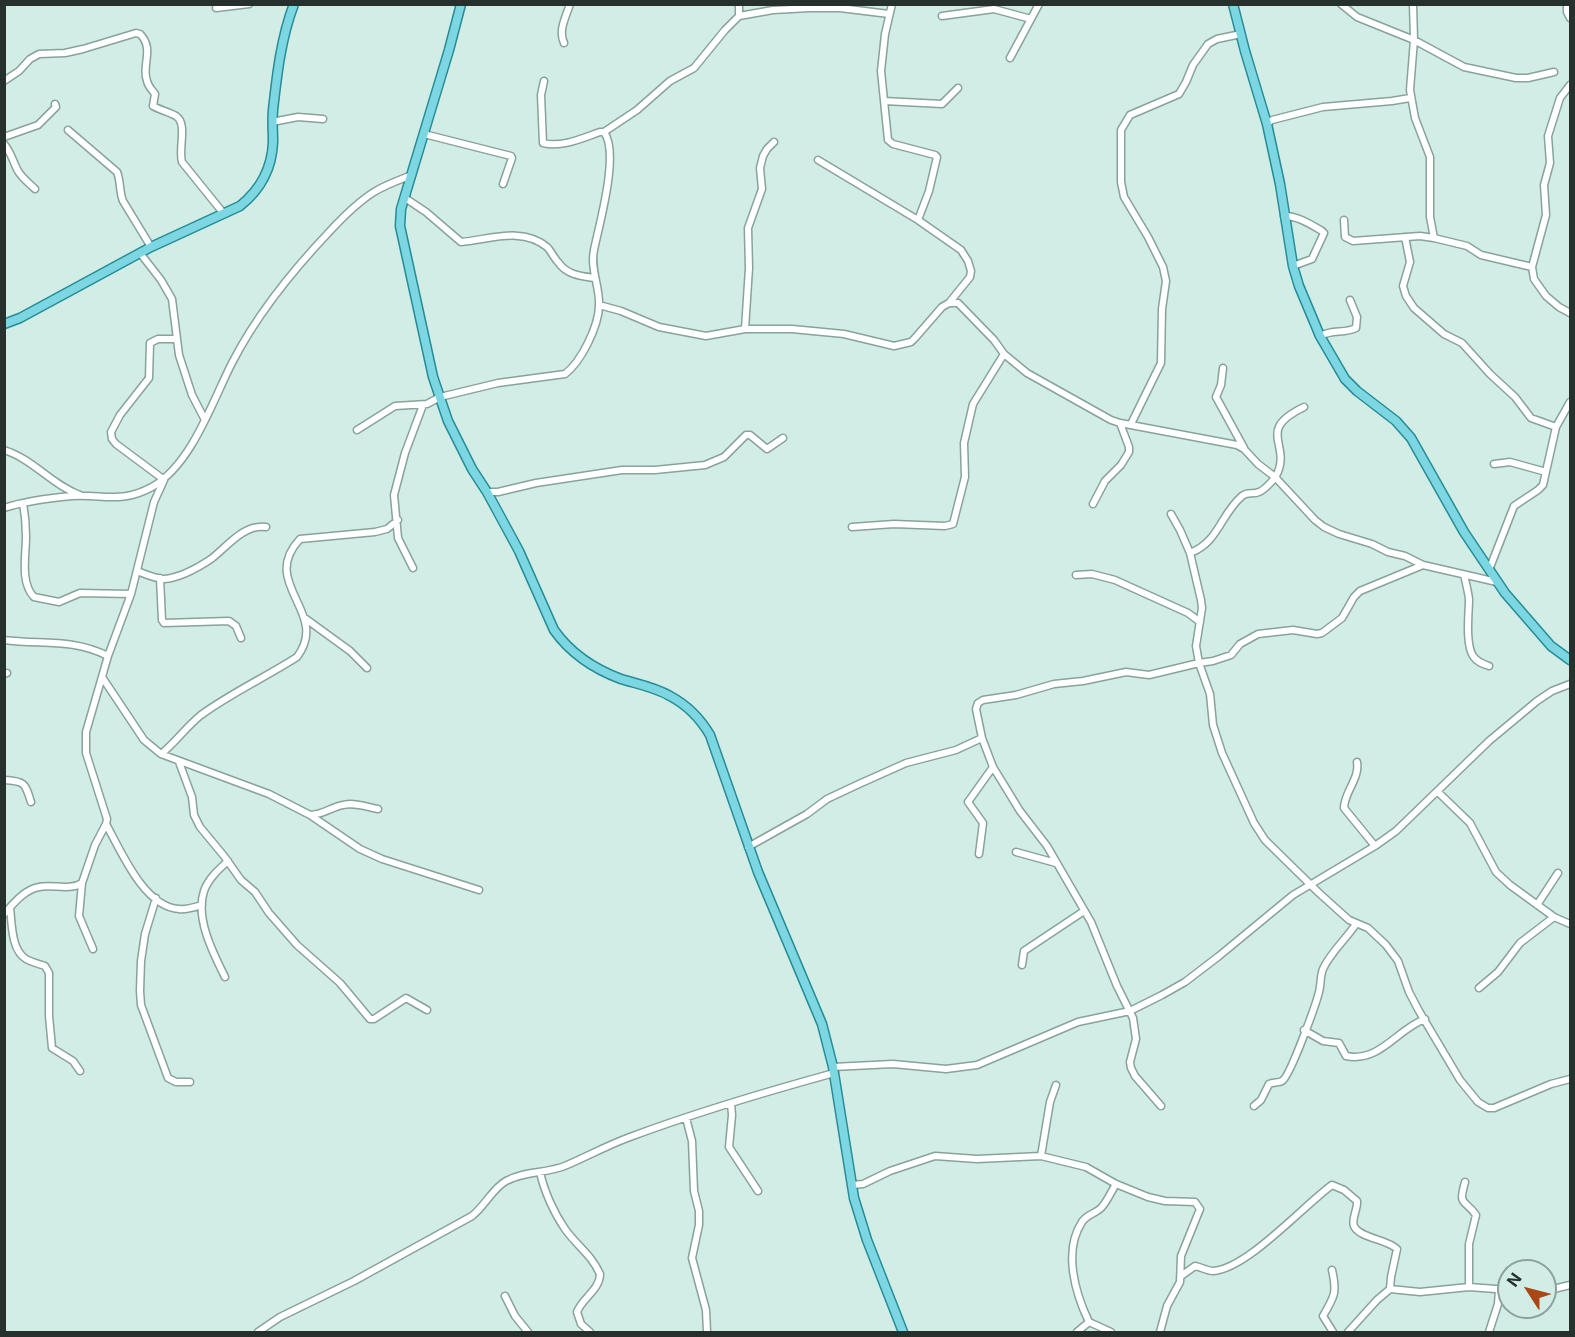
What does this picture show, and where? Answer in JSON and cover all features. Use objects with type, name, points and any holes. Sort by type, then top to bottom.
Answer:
[{"type":"main road","points":[[4,324],[20,318],[151,247],[224,214],[249,198],[264,178],[273,145],[272,122],[284,32],[294,4]]},
{"type":"main road","points":[[461,4],[405,198],[400,226],[440,397],[458,444],[519,550],[554,630],[563,644],[600,670],[668,694],[690,710],[702,722],[710,735],[748,846],[822,1024],[834,1070],[852,1185],[867,1240],[903,1332]]},
{"type":"main road","points":[[1233,4],[1267,124],[1280,184],[1293,266],[1320,336],[1345,379],[1396,421],[1411,438],[1464,532],[1497,582],[1551,646],[1570,660]]},
{"type":"street","points":[[216,8],[249,4]]},
{"type":"street","points":[[564,43],[561,36],[562,27],[570,4]]},
{"type":"street","points":[[739,4],[739,16]]},
{"type":"street","points":[[892,4],[881,71],[888,140],[890,143],[937,156],[918,220]]},
{"type":"street","points":[[1010,58],[1039,4]]},
{"type":"street","points":[[1341,4],[1357,17],[1414,40],[1464,68],[1516,78],[1528,78],[1554,72]]},
{"type":"street","points":[[1413,4],[1414,40],[1410,98],[1430,157],[1430,217],[1434,237]]},
{"type":"street","points":[[1567,6],[1570,18]]},
{"type":"street","points":[[544,81],[541,95],[543,143],[558,144],[604,132],[638,110],[670,81],[694,68],[739,16],[773,10],[810,8],[840,8],[889,14]]},
{"type":"street","points":[[942,16],[994,9],[1031,19]]},
{"type":"street","points":[[4,81],[19,72],[30,58],[39,54],[74,51],[140,33],[148,55],[147,82],[155,94],[153,106],[177,116],[182,121],[180,153],[182,162],[224,214]]},
{"type":"street","points":[[1131,424],[1161,363],[1162,309],[1166,280],[1163,267],[1148,237],[1124,197],[1121,173],[1121,130],[1130,115],[1179,94],[1192,65],[1208,44],[1217,39],[1240,34]]},
{"type":"street","points":[[1570,85],[1560,98],[1548,136],[1550,163],[1544,184],[1546,214],[1532,267],[1534,279],[1546,296],[1570,313]]},
{"type":"street","points":[[884,101],[942,104],[958,88]]},
{"type":"street","points":[[1267,124],[1272,120],[1323,106],[1392,102],[1410,98]]},
{"type":"street","points":[[4,137],[38,125],[56,107],[55,104]]},
{"type":"street","points":[[272,122],[298,117],[323,119]]},
{"type":"street","points":[[68,130],[117,172],[123,201],[151,247]]},
{"type":"street","points":[[357,430],[390,408],[432,403],[440,397],[498,383],[565,374],[588,343],[599,305],[593,252],[604,212],[608,184],[608,139],[604,132]]},
{"type":"street","points":[[424,134],[511,156],[503,184]]},
{"type":"street","points":[[745,329],[749,268],[748,228],[762,189],[760,168],[763,156],[766,149],[774,142]]},
{"type":"street","points":[[4,144],[22,177],[35,189]]},
{"type":"street","points":[[599,305],[621,311],[659,327],[706,336],[745,329],[820,331],[844,334],[894,346],[910,342],[970,278],[971,271],[968,261],[961,250],[918,220],[818,160]]},
{"type":"street","points":[[93,950],[79,916],[82,883],[95,845],[106,824],[106,811],[86,753],[85,742],[89,718],[137,571],[154,502],[166,477],[191,445],[218,397],[232,363],[274,297],[347,213],[374,191],[412,175]]},
{"type":"street","points":[[405,198],[426,212],[460,242],[485,237],[521,236],[545,246],[561,267],[570,273],[595,278]]},
{"type":"street","points":[[1284,216],[1294,216],[1324,233],[1312,260],[1293,266]]},
{"type":"street","points":[[1344,220],[1348,240],[1434,237],[1467,246],[1481,255],[1532,267]]},
{"type":"street","points":[[1405,237],[1410,261],[1403,286],[1414,308],[1444,334],[1462,343],[1515,397],[1531,418],[1556,426]]},
{"type":"street","points":[[140,253],[168,290],[174,309],[179,355],[200,414],[205,420]]},
{"type":"street","points":[[1320,336],[1330,331],[1346,332],[1356,328],[1357,317],[1350,300]]},
{"type":"street","points":[[949,303],[958,303],[994,340],[1004,354],[1028,373],[1120,423],[1244,448]]},
{"type":"street","points":[[166,477],[116,444],[111,432],[130,401],[149,378],[150,343],[158,339],[176,339]]},
{"type":"street","points":[[852,527],[953,524],[965,477],[964,443],[973,404],[1004,354]]},
{"type":"street","points":[[1223,368],[1221,385],[1216,397],[1244,448],[1315,520],[1339,534],[1405,556],[1424,565],[1497,582]]},
{"type":"street","points":[[1489,570],[1514,506],[1542,485],[1556,426],[1570,402]]},
{"type":"street","points":[[413,568],[400,545],[394,495],[397,479],[423,405]]},
{"type":"street","points":[[1190,553],[1206,546],[1244,494],[1262,491],[1275,477],[1279,466],[1278,429],[1282,420],[1304,407]]},
{"type":"street","points":[[1093,504],[1105,480],[1121,465],[1129,452],[1120,423]]},
{"type":"street","points":[[487,492],[622,470],[692,467],[719,460],[746,435],[753,437],[767,449],[783,438]]},
{"type":"street","points":[[4,450],[22,457],[66,489],[83,496]]},
{"type":"street","points":[[1494,464],[1510,462],[1546,472]]},
{"type":"street","points":[[4,508],[23,503],[83,496],[120,498],[149,488],[166,477]]},
{"type":"street","points":[[23,503],[26,535],[25,570],[29,588],[34,597],[58,602],[80,593],[130,594]]},
{"type":"street","points":[[1171,514],[1190,553],[1201,600],[1196,645],[1199,663],[1210,693],[1213,725],[1254,823],[1265,840],[1310,884],[1356,924],[1368,928],[1376,935],[1398,960],[1409,992],[1460,1080],[1482,1105],[1494,1108],[1551,1084],[1570,1079]]},
{"type":"street","points":[[161,754],[186,727],[217,704],[297,657],[308,634],[305,618],[287,580],[289,557],[293,546],[300,539],[375,532],[387,529],[398,520]]},
{"type":"street","points":[[137,571],[160,578],[173,577],[200,566],[233,539],[254,528],[266,527]]},
{"type":"street","points":[[1161,1106],[1131,1068],[1130,1062],[1136,1039],[1135,1026],[1096,932],[1043,839],[1020,811],[993,766],[982,738],[976,708],[978,703],[983,700],[1010,697],[1054,684],[1126,672],[1149,675],[1226,658],[1247,639],[1258,634],[1293,630],[1322,633],[1342,618],[1360,591],[1424,565]]},
{"type":"street","points":[[1076,575],[1092,574],[1115,580],[1188,613],[1200,622]]},
{"type":"street","points":[[1464,575],[1468,590],[1467,621],[1471,650],[1479,662],[1489,666]]},
{"type":"street","points":[[160,578],[164,623],[229,621],[236,626],[241,638]]},
{"type":"street","points":[[305,618],[350,651],[367,668]]},
{"type":"street","points":[[4,640],[70,643],[108,656]]},
{"type":"street","points":[[102,677],[144,740],[161,754],[269,794],[310,816],[360,849],[479,890]]},
{"type":"street","points":[[258,1332],[280,1317],[354,1281],[472,1216],[482,1208],[496,1188],[524,1173],[561,1168],[629,1137],[834,1070],[893,1064],[962,1068],[977,1065],[1077,1022],[1130,1011],[1185,982],[1293,895],[1396,831],[1490,741],[1536,701],[1570,684]]},
{"type":"street","points":[[748,846],[784,828],[827,800],[859,784],[906,763],[956,750],[982,738]]},
{"type":"street","points":[[179,762],[192,797],[194,815],[200,827],[241,880],[255,892],[268,913],[297,945],[340,983],[370,1018],[374,1019],[406,998],[427,1010]]},
{"type":"street","points":[[1357,762],[1356,776],[1344,808],[1375,846]]},
{"type":"street","points":[[979,854],[983,823],[968,802],[993,766]]},
{"type":"street","points":[[4,780],[25,784],[31,802]]},
{"type":"street","points":[[1438,792],[1470,823],[1496,872],[1554,917],[1570,924]]},
{"type":"street","points":[[310,816],[341,805],[352,804],[378,808]]},
{"type":"street","points":[[106,824],[134,875],[145,889],[168,907],[180,909],[202,905]]},
{"type":"street","points":[[1016,852],[1056,863]]},
{"type":"street","points":[[225,977],[209,939],[202,905],[204,891],[209,881],[228,861]]},
{"type":"street","points":[[1537,905],[1558,873]]},
{"type":"street","points":[[80,1071],[73,1060],[52,1048],[49,973],[45,966],[26,959],[19,952],[7,911],[32,889],[41,886],[76,886],[82,883]]},
{"type":"street","points":[[156,898],[145,934],[141,961],[141,1005],[168,1078],[176,1082],[190,1082]]},
{"type":"street","points":[[1022,965],[1024,951],[1084,911]]},
{"type":"street","points":[[1479,988],[1498,972],[1520,943],[1554,917]]},
{"type":"street","points":[[1254,1106],[1261,1100],[1269,1084],[1283,1081],[1286,1077],[1319,992],[1322,971],[1356,924]]},
{"type":"street","points":[[1304,1030],[1323,1041],[1339,1043],[1346,1056],[1357,1056],[1384,1048],[1425,1019]]},
{"type":"street","points":[[1041,1156],[1050,1102],[1056,1085]]},
{"type":"street","points":[[731,1102],[729,1147],[758,1191]]},
{"type":"street","points":[[686,1118],[692,1141],[694,1191],[699,1211],[699,1225],[692,1258],[706,1310],[707,1332]]},
{"type":"street","points":[[852,1185],[863,1184],[890,1171],[935,1156],[977,1159],[1041,1156],[1086,1167],[1116,1184],[1148,1197],[1165,1201],[1195,1203],[1199,1206],[1196,1221],[1181,1256],[1181,1276],[1178,1287],[1167,1306],[1160,1332]]},
{"type":"street","points":[[540,1172],[543,1186],[560,1220],[594,1261],[600,1274],[597,1286],[577,1312],[581,1324],[590,1332]]},
{"type":"street","points":[[1465,1182],[1462,1202],[1476,1215],[1469,1244],[1469,1287]]},
{"type":"street","points":[[1111,1332],[1089,1322],[1073,1279],[1075,1243],[1082,1223],[1087,1215],[1101,1208],[1116,1184]]},
{"type":"street","points":[[1181,1276],[1195,1266],[1213,1271],[1232,1265],[1268,1239],[1332,1185],[1357,1201],[1353,1224],[1355,1228],[1375,1239],[1386,1241],[1397,1249],[1390,1289],[1348,1332]]},
{"type":"street","points":[[1332,1270],[1334,1300],[1323,1316],[1333,1332]]},
{"type":"street","points":[[1390,1289],[1420,1292],[1469,1287],[1497,1290]]},
{"type":"street","points":[[505,1296],[515,1316],[528,1332]]},
{"type":"street","points":[[1489,1332],[1497,1307]]},
{"type":"street","points":[[1077,1332],[1089,1322]]}]
